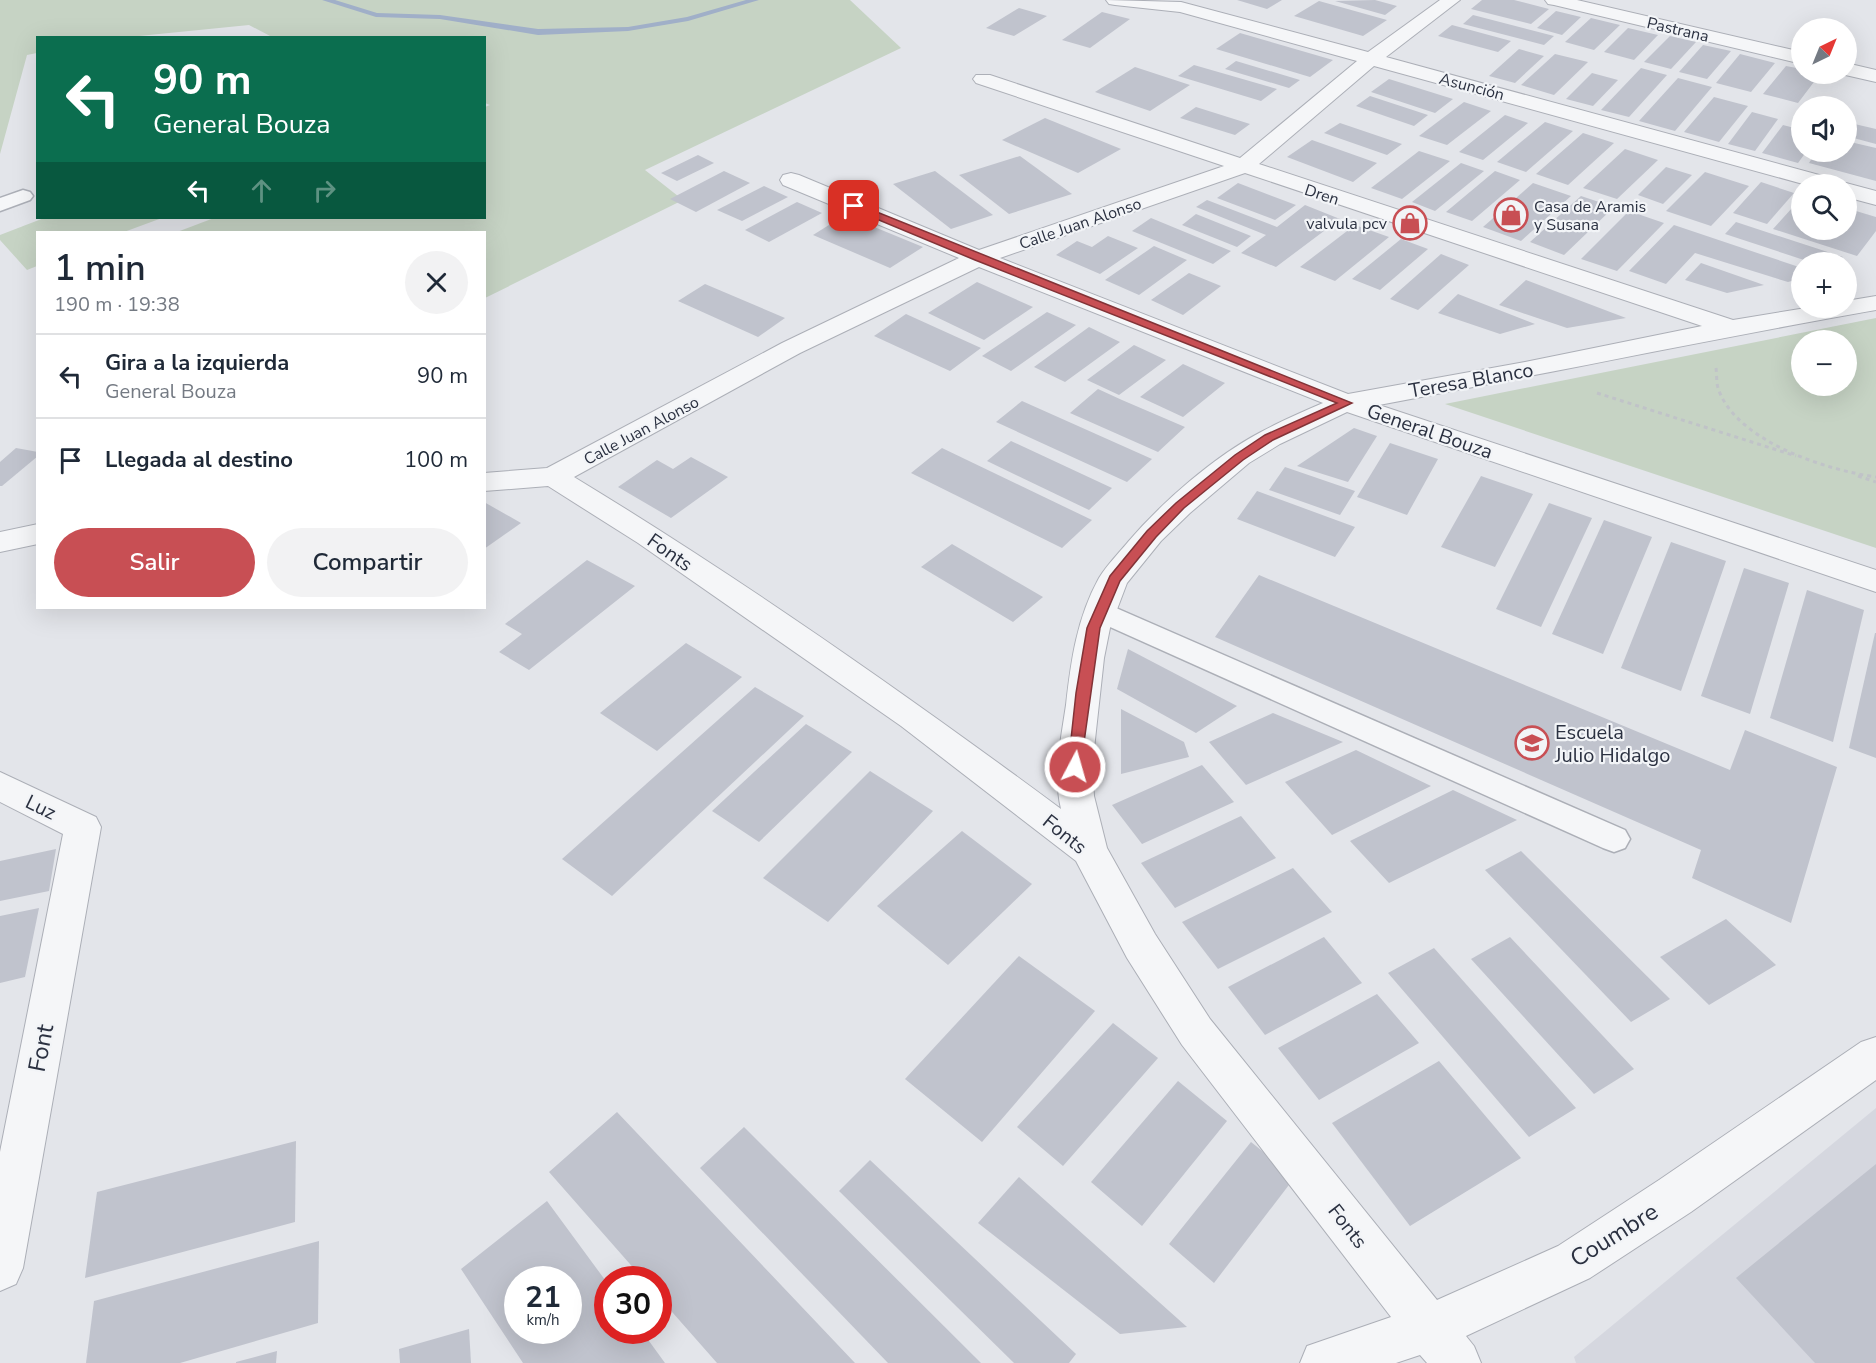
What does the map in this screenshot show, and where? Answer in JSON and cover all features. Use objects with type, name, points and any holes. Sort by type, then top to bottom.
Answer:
[{"type":"street","name":"Asunción","points":[[1115,0],[1186,3],[1371,59],[1791,174]]},
{"type":"street","name":"Calle Juan Alonso","points":[[486,482],[553,477],[791,348],[978,258],[1242,167],[1371,59],[1451,0]]},
{"type":"street","name":"Pastrana","points":[[1554,0],[1791,55]]},
{"type":"street","points":[[1857,72],[1876,76]]},
{"type":"street","name":"Dren","points":[[983,79],[1730,328]]},
{"type":"street","name":"General Bouza","points":[[791,180],[978,258],[1347,403],[1876,581]]},
{"type":"street","points":[[1857,193],[1876,198]]},
{"type":"street","name":"Teresa Blanco","points":[[1089,850],[1076,796],[1075,767],[1088,658],[1100,611],[1114,579],[1151,534],[1180,506],[1239,457],[1269,438],[1347,403],[1525,370],[1730,328],[1876,303]]},
{"type":"street","name":"Fonts","points":[[553,477],[649,536],[913,717],[1089,850],[1141,945],[1196,1032],[1457,1363]]},
{"type":"street","points":[[0,542],[36,534]]},
{"type":"street","name":"Luz","points":[[0,786],[83,827]]},
{"type":"street","name":"Font","points":[[0,1268],[83,827]]},
{"type":"street","name":"Coumbre","points":[[1324,1363],[1429,1328],[1574,1262],[1675,1196],[1876,1056]]},
{"type":"lane","points":[[0,205],[23,196]]},
{"type":"lane","points":[[1100,611],[1614,839]]},
{"type":"path","points":[[1718,360],[1714,380],[1724,403],[1748,426],[1782,448],[1824,465],[1876,477]]},
{"type":"path","points":[[1525,370],[1876,482]]},
{"type":"shaded area","points":[[1876,1108],[1876,1363],[1576,1363],[1574,1357]]},
{"type":"green space","points":[[0,0],[850,0],[901,48],[645,170],[683,200],[486,298],[486,231],[180,231],[211,219],[486,219],[486,107],[490,105],[486,103],[486,36],[270,36],[249,25],[139,36],[36,36],[36,53],[27,55],[0,154]]},
{"type":"green space","points":[[41,219],[159,219],[127,231],[36,231],[36,266],[27,270],[0,240],[0,235]]},
{"type":"green space","points":[[1876,318],[1876,548],[1445,404],[1791,335],[1791,396],[1857,396],[1857,330],[1816,330]]},
{"type":"building","points":[[1237,0],[1282,0],[1267,9]]},
{"type":"building","points":[[1375,0],[1397,6],[1385,15],[1335,1]]},
{"type":"building","points":[[1482,0],[1514,0],[1549,9],[1531,24],[1471,9]]},
{"type":"building","points":[[1319,1],[1387,20],[1363,36],[1294,16]]},
{"type":"building","points":[[1019,8],[1047,16],[1014,36],[986,28]]},
{"type":"building","points":[[1556,11],[1581,17],[1562,35],[1537,28]]},
{"type":"building","points":[[1102,12],[1130,19],[1090,48],[1062,40]]},
{"type":"building","points":[[1473,15],[1554,36],[1544,45],[1463,24]]},
{"type":"building","points":[[1591,18],[1620,25],[1594,50],[1565,42]]},
{"type":"building","points":[[1452,25],[1511,41],[1498,52],[1438,36]]},
{"type":"building","points":[[1628,28],[1658,35],[1634,60],[1604,52]]},
{"type":"building","points":[[1240,33],[1333,60],[1310,77],[1216,49]]},
{"type":"building","points":[[1670,36],[1696,42],[1671,69],[1644,62]]},
{"type":"building","points":[[1703,45],[1731,51],[1707,79],[1679,72]]},
{"type":"building","points":[[1519,49],[1544,56],[1515,83],[1489,76]]},
{"type":"building","points":[[1555,54],[1588,62],[1554,95],[1521,85]]},
{"type":"building","points":[[1740,54],[1775,63],[1751,92],[1716,83]]},
{"type":"building","points":[[1236,61],[1300,80],[1289,88],[1225,69]]},
{"type":"building","points":[[1194,65],[1277,89],[1261,101],[1178,76]]},
{"type":"building","points":[[1786,66],[1791,67],[1791,84],[1812,84],[1803,96],[1791,96],[1791,101],[1763,94]]},
{"type":"building","points":[[1135,67],[1190,85],[1150,111],[1095,92]]},
{"type":"building","points":[[1641,68],[1667,75],[1629,117],[1601,110]]},
{"type":"building","points":[[1592,73],[1618,80],[1593,106],[1566,99]]},
{"type":"building","points":[[1678,78],[1712,87],[1675,131],[1639,121]]},
{"type":"building","points":[[1389,79],[1453,99],[1435,113],[1371,92]]},
{"type":"building","points":[[1370,96],[1428,115],[1414,126],[1356,106]]},
{"type":"building","points":[[1714,97],[1748,106],[1719,142],[1684,132]]},
{"type":"building","points":[[1464,102],[1491,111],[1447,145],[1419,136]]},
{"type":"building","points":[[1196,107],[1250,124],[1235,135],[1180,118]]},
{"type":"building","points":[[1752,112],[1778,119],[1755,151],[1728,144]]},
{"type":"building","points":[[1505,115],[1528,123],[1483,160],[1459,152]]},
{"type":"building","points":[[1045,118],[1121,149],[1078,173],[1002,140]]},
{"type":"building","points":[[1545,122],[1573,131],[1526,172],[1497,162]]},
{"type":"building","points":[[1340,123],[1402,144],[1387,155],[1324,133]]},
{"type":"building","points":[[1783,125],[1791,127],[1791,161],[1762,153]]},
{"type":"building","points":[[1857,125],[1876,129],[1876,144],[1857,139]]},
{"type":"building","points":[[1583,133],[1614,143],[1568,185],[1536,174]]},
{"type":"building","points":[[1312,140],[1377,163],[1353,182],[1287,157]]},
{"type":"building","points":[[1857,144],[1876,148],[1876,181],[1857,174],[1809,163],[1857,162]]},
{"type":"building","points":[[1625,149],[1658,160],[1617,199],[1583,188]]},
{"type":"building","points":[[1419,151],[1450,161],[1402,199],[1371,188]]},
{"type":"building","points":[[698,155],[714,163],[677,181],[661,173]]},
{"type":"building","points":[[1020,156],[1072,194],[1009,214],[959,175]]},
{"type":"building","points":[[1461,163],[1484,171],[1435,211],[1412,202]]},
{"type":"building","points":[[1666,167],[1692,175],[1663,204],[1638,195]]},
{"type":"building","points":[[724,171],[750,183],[696,212],[670,199]]},
{"type":"building","points":[[935,171],[993,215],[951,229],[893,184]]},
{"type":"building","points":[[1495,171],[1520,180],[1472,221],[1446,212]]},
{"type":"building","points":[[1705,172],[1749,186],[1711,226],[1666,211]]},
{"type":"building","points":[[1761,182],[1791,192],[1791,196],[1767,224],[1733,213]]},
{"type":"building","points":[[1238,183],[1296,205],[1275,220],[1217,198]]},
{"type":"building","points":[[1533,183],[1571,196],[1521,241],[1483,227]]},
{"type":"building","points":[[764,186],[788,197],[742,221],[717,210]]},
{"type":"building","points":[[1581,196],[1614,207],[1564,255],[1530,242]]},
{"type":"building","points":[[1207,200],[1277,227],[1305,205],[1340,219],[1276,267],[1241,253],[1266,235],[1196,207]]},
{"type":"building","points":[[797,202],[822,213],[769,242],[745,230]]},
{"type":"building","points":[[1791,209],[1791,235],[1773,229]]},
{"type":"building","points":[[1629,211],[1664,223],[1617,271],[1581,259]]},
{"type":"building","points":[[1857,211],[1876,217],[1876,231],[1857,256],[1857,252],[1845,252],[1807,240],[1857,240]]},
{"type":"building","points":[[1196,214],[1251,236],[1237,247],[1182,225]]},
{"type":"building","points":[[845,215],[923,247],[890,268],[813,235]]},
{"type":"building","points":[[1151,218],[1231,251],[1213,264],[1132,231]]},
{"type":"building","points":[[1736,222],[1828,252],[1791,252],[1791,256],[1725,234]]},
{"type":"building","points":[[1355,225],[1389,237],[1335,281],[1300,267]]},
{"type":"building","points":[[1674,225],[1791,264],[1791,281],[1695,253],[1666,284],[1629,271]]},
{"type":"building","points":[[1108,236],[1138,248],[1100,274],[1056,255],[1077,241],[1092,247]]},
{"type":"building","points":[[1401,239],[1428,249],[1380,290],[1352,279]]},
{"type":"building","points":[[1154,246],[1187,260],[1139,295],[1105,280]]},
{"type":"building","points":[[1441,254],[1469,265],[1418,310],[1390,299]]},
{"type":"building","points":[[1701,263],[1764,285],[1727,293],[1685,280]]},
{"type":"building","points":[[1189,273],[1221,286],[1183,315],[1151,300]]},
{"type":"building","points":[[1526,280],[1626,318],[1567,328],[1499,305]]},
{"type":"building","points":[[977,282],[1033,307],[984,340],[928,313]]},
{"type":"building","points":[[705,284],[785,318],[758,337],[678,301]]},
{"type":"building","points":[[1458,294],[1535,324],[1500,334],[1438,313]]},
{"type":"building","points":[[1047,312],[1076,325],[1011,371],[982,356]]},
{"type":"building","points":[[906,314],[981,348],[950,371],[874,336]]},
{"type":"building","points":[[1089,327],[1120,342],[1065,382],[1034,367]]},
{"type":"building","points":[[1134,345],[1166,360],[1119,395],[1087,380]]},
{"type":"building","points":[[1183,364],[1225,383],[1183,417],[1140,397]]},
{"type":"building","points":[[1098,389],[1185,427],[1158,452],[1070,413]]},
{"type":"building","points":[[1022,401],[1152,459],[1127,482],[996,422]]},
{"type":"building","points":[[1354,428],[1377,436],[1348,482],[1297,466]]},
{"type":"building","points":[[1011,441],[1112,488],[1089,510],[987,461]]},
{"type":"building","points":[[1390,443],[1438,459],[1407,515],[1357,497]]},
{"type":"building","points":[[16,448],[36,452],[36,458],[2,486],[0,486],[0,462]]},
{"type":"building","points":[[942,448],[1092,520],[1062,548],[911,473]]},
{"type":"building","points":[[691,457],[728,477],[671,518],[618,487],[657,460],[673,469]]},
{"type":"building","points":[[1285,467],[1355,491],[1340,515],[1269,490]]},
{"type":"building","points":[[1481,476],[1533,494],[1495,567],[1441,547]]},
{"type":"building","points":[[1257,491],[1355,527],[1335,557],[1237,519]]},
{"type":"building","points":[[486,503],[521,523],[486,548]]},
{"type":"building","points":[[1549,503],[1592,518],[1541,627],[1496,609]]},
{"type":"building","points":[[1604,520],[1652,537],[1603,654],[1552,634]]},
{"type":"building","points":[[1671,542],[1726,561],[1681,691],[1621,668]]},
{"type":"building","points":[[952,544],[1043,597],[1013,622],[921,567]]},
{"type":"building","points":[[587,560],[635,586],[529,670],[499,652],[522,634],[505,624]]},
{"type":"building","points":[[1744,568],[1789,583],[1750,714],[1701,696]]},
{"type":"building","points":[[1259,575],[1730,770],[1745,730],[1837,767],[1791,923],[1692,878],[1701,850],[1215,637]]},
{"type":"building","points":[[1807,590],[1864,610],[1833,742],[1770,718]]},
{"type":"building","points":[[1876,633],[1876,758],[1849,748]]},
{"type":"building","points":[[686,643],[742,677],[657,751],[600,713]]},
{"type":"building","points":[[1128,649],[1237,706],[1196,733],[1117,689]]},
{"type":"building","points":[[755,687],[804,716],[612,896],[562,859]]},
{"type":"building","points":[[1121,709],[1184,742],[1189,757],[1121,774]]},
{"type":"building","points":[[1273,713],[1343,742],[1246,785],[1209,742]]},
{"type":"building","points":[[806,724],[852,752],[759,842],[712,811]]},
{"type":"building","points":[[1356,750],[1431,786],[1332,835],[1285,782]]},
{"type":"building","points":[[1202,765],[1234,802],[1142,844],[1112,805]]},
{"type":"building","points":[[870,771],[933,811],[828,922],[763,878]]},
{"type":"building","points":[[1453,790],[1517,820],[1389,883],[1350,841]]},
{"type":"building","points":[[1241,816],[1276,858],[1175,908],[1141,863]]},
{"type":"building","points":[[962,831],[1032,884],[948,965],[877,906]]},
{"type":"building","points":[[56,849],[49,891],[0,901],[0,861]]},
{"type":"building","points":[[1521,851],[1670,999],[1631,1022],[1485,870]]},
{"type":"building","points":[[1293,868],[1332,912],[1218,969],[1182,922]]},
{"type":"building","points":[[39,908],[25,977],[0,983],[0,916]]},
{"type":"building","points":[[1726,919],[1776,965],[1709,1005],[1660,957]]},
{"type":"building","points":[[1324,937],[1362,983],[1265,1035],[1228,987]]},
{"type":"building","points":[[1510,937],[1634,1069],[1594,1094],[1471,959]]},
{"type":"building","points":[[1434,948],[1576,1108],[1529,1137],[1388,973]]},
{"type":"building","points":[[1019,956],[1095,1011],[982,1142],[905,1079]]},
{"type":"building","points":[[1377,994],[1419,1043],[1319,1100],[1278,1048]]},
{"type":"building","points":[[1113,1023],[1158,1058],[1063,1166],[1017,1127]]},
{"type":"building","points":[[1439,1061],[1521,1158],[1410,1226],[1332,1123]]},
{"type":"building","points":[[1178,1081],[1227,1121],[1142,1226],[1091,1182]]},
{"type":"building","points":[[617,1112],[855,1363],[717,1363],[672,1312],[672,1266],[632,1266],[549,1172]]},
{"type":"building","points":[[744,1127],[981,1363],[888,1363],[700,1168]]},
{"type":"building","points":[[296,1141],[295,1222],[85,1278],[97,1192]]},
{"type":"building","points":[[1251,1142],[1295,1177],[1214,1283],[1169,1244]]},
{"type":"building","points":[[870,1160],[1076,1354],[1069,1363],[1014,1363],[839,1191]]},
{"type":"building","points":[[1876,1164],[1876,1363],[1815,1363],[1736,1278]]},
{"type":"building","points":[[1019,1177],[1187,1327],[1120,1334],[978,1223]]},
{"type":"building","points":[[547,1201],[595,1266],[594,1344],[651,1344],[665,1363],[523,1363],[510,1344],[582,1344],[582,1266],[504,1266],[504,1334],[461,1269]]},
{"type":"building","points":[[319,1241],[318,1323],[180,1363],[86,1363],[94,1301]]},
{"type":"building","points":[[469,1329],[471,1363],[400,1363],[399,1349]]},
{"type":"building","points":[[277,1351],[276,1363],[236,1363],[236,1362]]},
{"type":"waterway","points":[[326,0],[376,15],[440,17],[538,32],[628,29],[688,19],[755,0]]},
{"type":"place","name":"Casa de Aramis y Susana","points":[[1511,215]]},
{"type":"place","name":"valvula pcv","points":[[1410,223]]},
{"type":"place","name":"Escuela Julio Hidalgo","points":[[1532,743]]},
{"type":"route","points":[[854,206],[978,258],[1347,403],[1269,438],[1239,457],[1180,506],[1151,534],[1127,567],[1114,579],[1094,628],[1083,693],[1075,767]]}]
